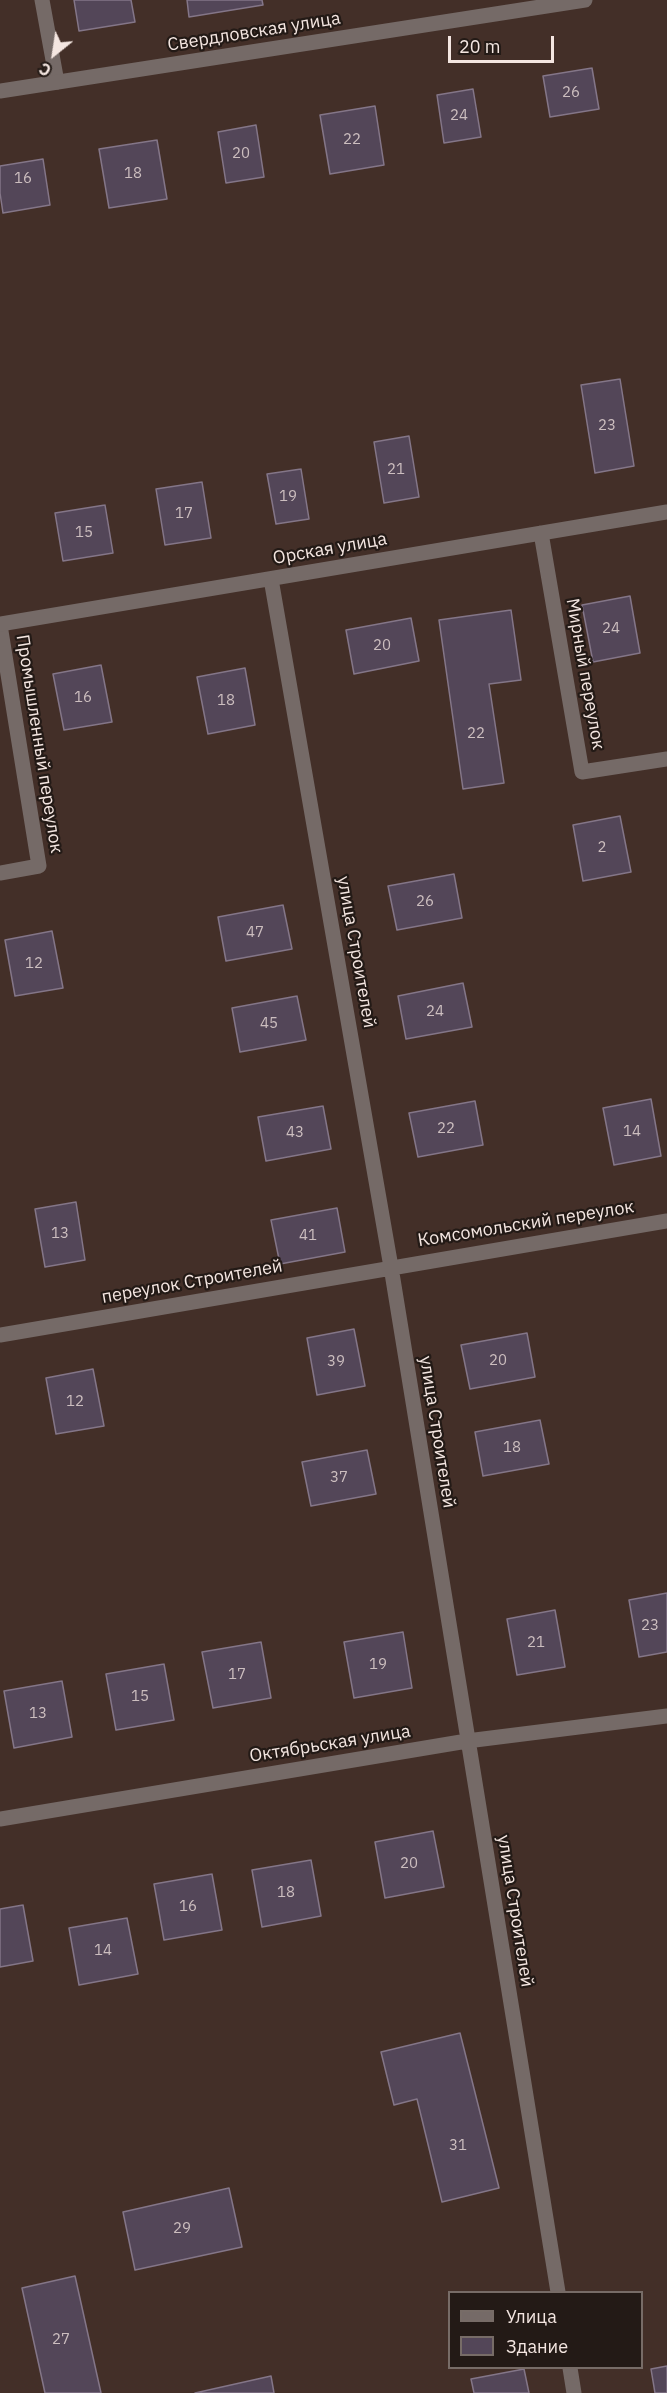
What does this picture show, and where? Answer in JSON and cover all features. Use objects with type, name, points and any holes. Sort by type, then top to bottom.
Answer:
[{"type":"street","points":[[42,0],[57,82]]},
{"type":"street","name":"Свердловская улица","points":[[0,92],[585,0]]},
{"type":"street","name":"Орская улица","points":[[0,624],[667,512]]},
{"type":"street","name":"Мирный переулок","points":[[541,533],[582,772],[667,759]]},
{"type":"street","name":"улица Строителей","points":[[271,579],[391,1267],[558,2291]]},
{"type":"street","name":"Промышленный переулок","points":[[0,624],[39,866],[0,873]]},
{"type":"street","name":"Комсомольский переулок","points":[[391,1267],[667,1221]]},
{"type":"street","name":"переулок Строителей","points":[[0,1335],[391,1267]]},
{"type":"street","name":"Октябрьская улица","points":[[0,1819],[467,1741],[667,1716]]},
{"type":"street","points":[[570,2369],[574,2393]]},
{"type":"building","points":[[74,0],[131,0],[135,22],[79,31]]},
{"type":"building","points":[[187,0],[262,0],[263,5],[189,17]]},
{"type":"building","points":[[592,68],[599,109],[550,117],[543,76]]},
{"type":"building","points":[[473,89],[481,137],[444,143],[437,95]]},
{"type":"building","points":[[375,106],[384,165],[330,174],[320,115]]},
{"type":"building","points":[[256,125],[264,177],[226,183],[218,132]]},
{"type":"building","points":[[157,140],[167,199],[109,208],[99,149]]},
{"type":"building","points":[[43,159],[50,205],[3,213],[0,166]]},
{"type":"building","points":[[620,379],[634,466],[595,473],[581,385]]},
{"type":"building","points":[[409,436],[419,497],[384,503],[374,442]]},
{"type":"building","points":[[301,469],[309,519],[276,524],[267,474]]},
{"type":"building","points":[[202,482],[211,538],[165,545],[156,489]]},
{"type":"building","points":[[105,505],[113,553],[63,561],[55,513]]},
{"type":"building","points":[[630,596],[640,653],[593,662],[582,605]]},
{"type":"building","points":[[511,610],[521,680],[489,684],[504,783],[463,789],[439,620]]},
{"type":"building","points":[[411,618],[419,661],[354,674],[346,630]]},
{"type":"building","points":[[101,665],[112,722],[64,730],[53,674]]},
{"type":"building","points":[[245,668],[255,725],[208,734],[197,677]]},
{"type":"building","points":[[620,816],[631,872],[583,881],[573,825]]},
{"type":"building","points":[[454,874],[462,918],[397,930],[388,886]]},
{"type":"building","points":[[283,905],[292,949],[226,961],[218,917]]},
{"type":"building","points":[[52,931],[63,988],[15,996],[5,940]]},
{"type":"building","points":[[463,983],[472,1027],[406,1039],[398,996]]},
{"type":"building","points":[[297,996],[306,1040],[240,1052],[232,1008]]},
{"type":"building","points":[[651,1099],[661,1156],[614,1165],[603,1108]]},
{"type":"building","points":[[475,1101],[483,1145],[418,1157],[409,1113]]},
{"type":"building","points":[[323,1106],[331,1149],[266,1161],[258,1117]]},
{"type":"building","points":[[76,1202],[85,1260],[45,1267],[35,1209]]},
{"type":"building","points":[[337,1208],[345,1252],[280,1264],[271,1220]]},
{"type":"building","points":[[354,1329],[365,1386],[317,1395],[307,1338]]},
{"type":"building","points":[[527,1333],[535,1377],[470,1389],[461,1345]]},
{"type":"building","points":[[93,1369],[104,1426],[56,1434],[46,1378]]},
{"type":"building","points":[[540,1420],[549,1464],[483,1476],[475,1432]]},
{"type":"building","points":[[367,1450],[376,1494],[311,1506],[302,1462]]},
{"type":"building","points":[[667,1593],[667,1652],[639,1657],[629,1600]]},
{"type":"building","points":[[555,1610],[565,1667],[517,1675],[507,1619]]},
{"type":"building","points":[[403,1632],[412,1688],[354,1698],[344,1642]]},
{"type":"building","points":[[261,1642],[271,1698],[213,1708],[202,1652]]},
{"type":"building","points":[[164,1664],[174,1720],[116,1730],[106,1674]]},
{"type":"building","points":[[62,1681],[72,1737],[14,1748],[4,1691]]},
{"type":"building","points":[[433,1831],[444,1887],[385,1898],[375,1842]]},
{"type":"building","points":[[311,1860],[321,1916],[262,1927],[252,1870]]},
{"type":"building","points":[[212,1874],[222,1930],[164,1940],[154,1884]]},
{"type":"building","points":[[23,1905],[33,1961],[0,1967],[0,1909]]},
{"type":"building","points":[[127,1918],[138,1974],[79,1985],[69,1928]]},
{"type":"building","points":[[460,2033],[499,2188],[442,2202],[417,2099],[394,2105],[381,2052]]},
{"type":"building","points":[[229,2188],[242,2247],[135,2270],[123,2212]]},
{"type":"building","points":[[75,2276],[101,2393],[45,2393],[22,2288]]},
{"type":"building","points":[[667,2366],[667,2393],[655,2393],[651,2369]]},
{"type":"building","points":[[524,2369],[529,2393],[474,2393],[471,2379]]},
{"type":"building","points":[[271,2376],[274,2393],[195,2393]]}]
